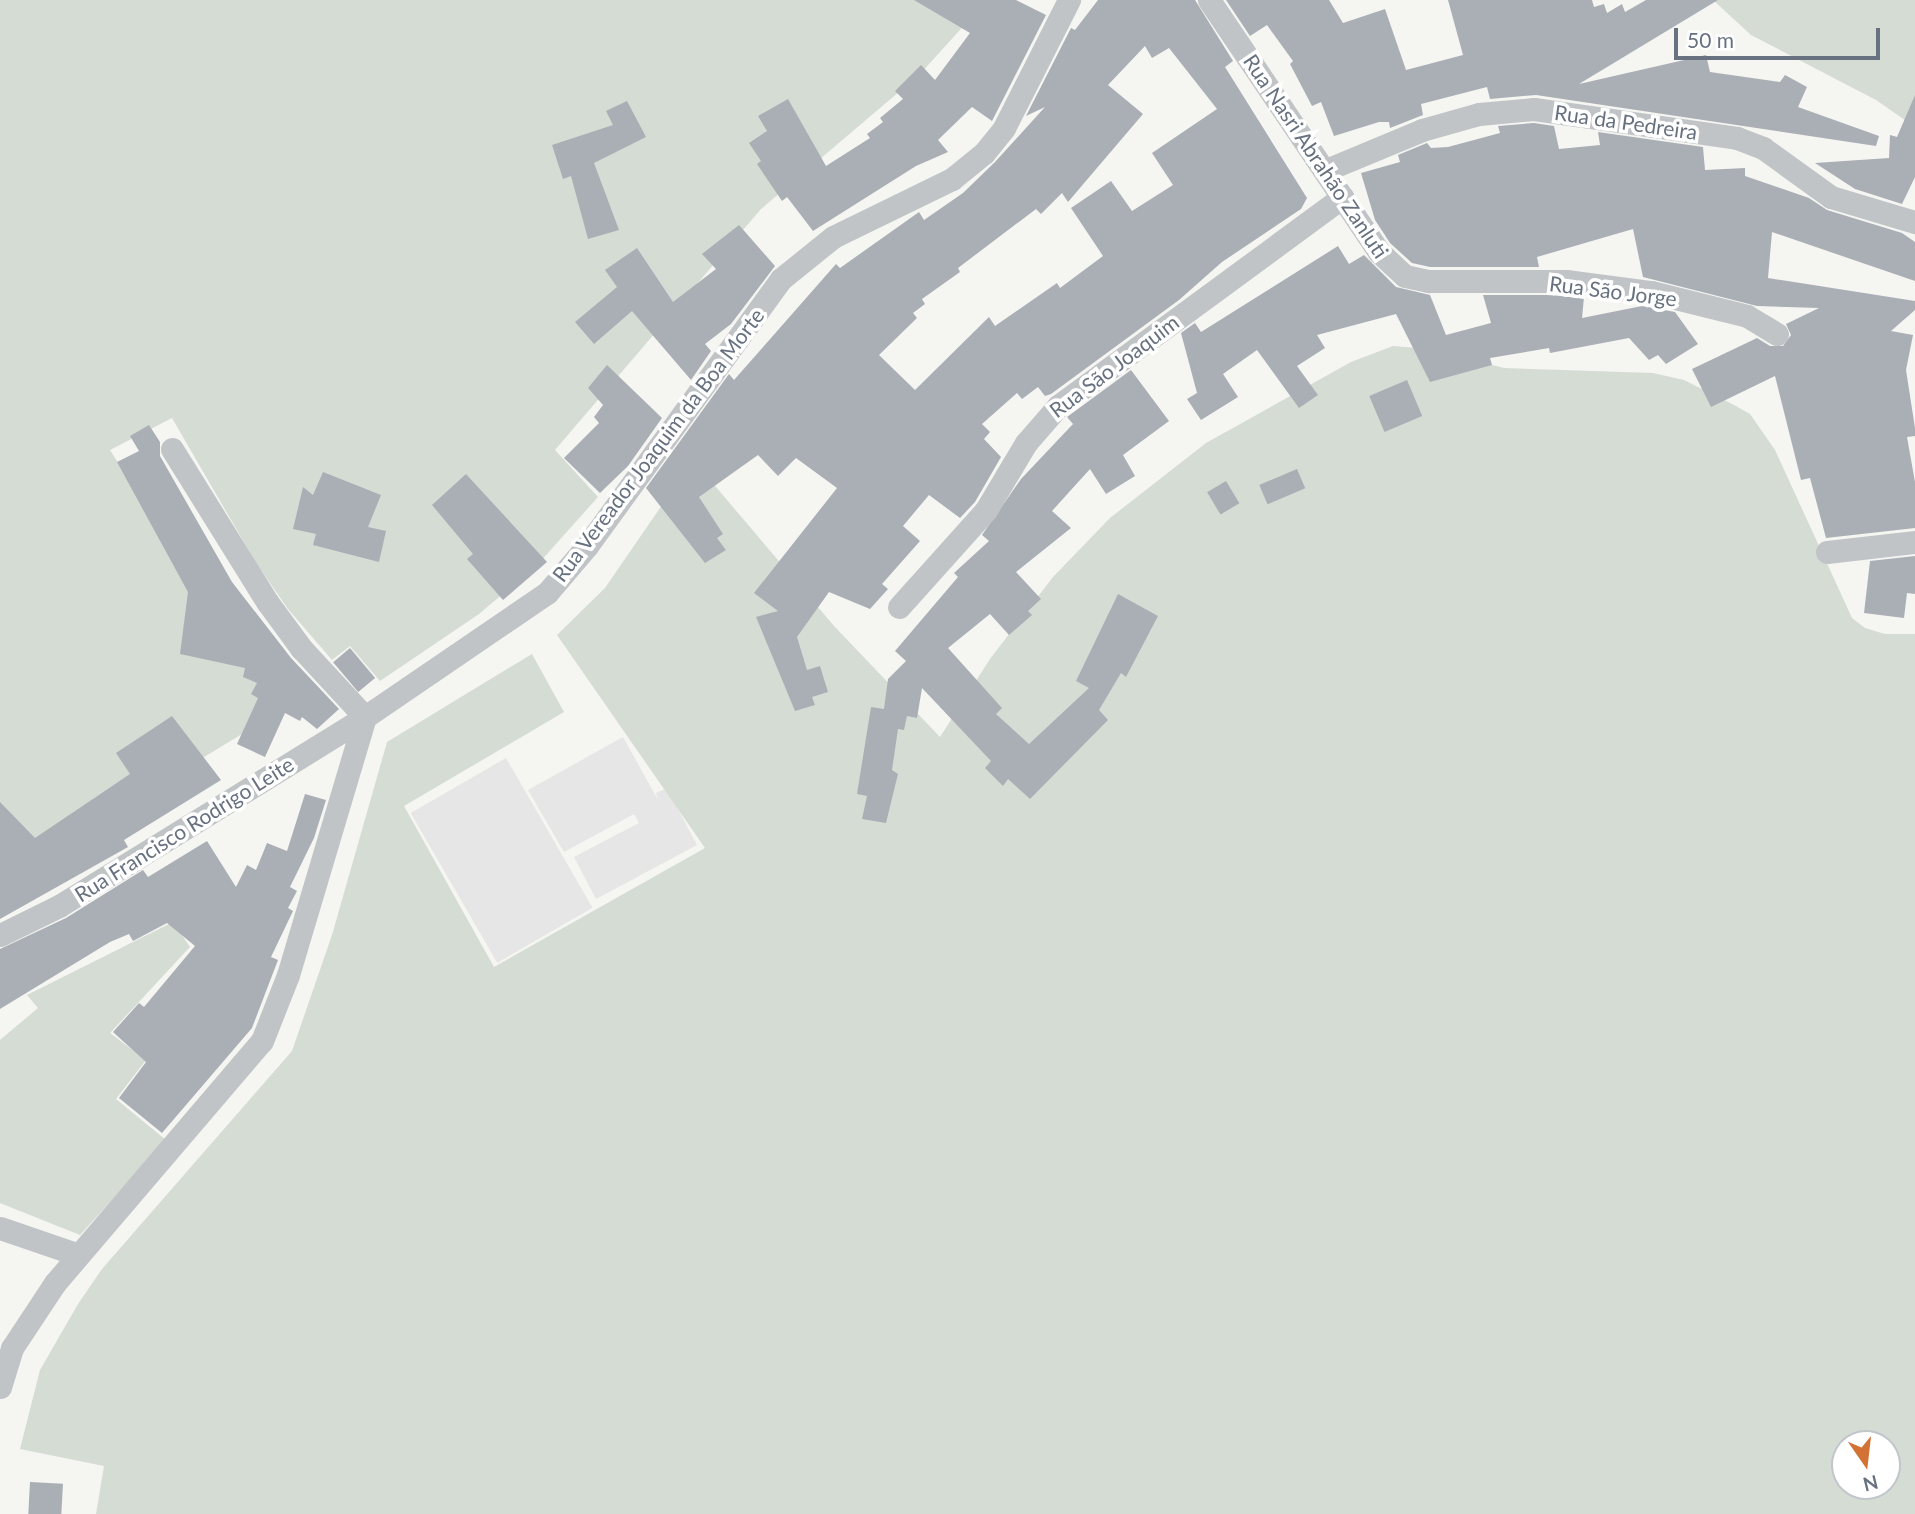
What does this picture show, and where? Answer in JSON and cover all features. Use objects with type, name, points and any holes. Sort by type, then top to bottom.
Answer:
[{"type":"street","name":"Rua Vereador Joaquim da Boa Morte","points":[[365,717],[529,607],[562,578],[781,279],[800,261],[833,236],[952,179],[984,153],[1004,128],[1069,0]]},
{"type":"street","name":"Rua Nasri Abrahão Zanluti","points":[[1209,0],[1394,268],[1420,281],[1443,281]]},
{"type":"street","name":"Rua da Pedreira","points":[[1326,170],[1422,130],[1479,114],[1534,110],[1737,138],[1763,148],[1846,204],[1915,222]]},
{"type":"street","name":"Rua São Joaquim","points":[[899,607],[986,510],[1026,443],[1058,406],[1343,197]]},
{"type":"street","name":"Rua São Jorge","points":[[1443,281],[1566,281],[1651,292],[1747,316],[1777,334]]},
{"type":"street","points":[[0,1387],[23,1328],[79,1255],[254,1054],[269,1028],[365,717],[301,648],[268,603],[172,449]]},
{"type":"street","points":[[1827,552],[1915,542]]},
{"type":"street","name":"Rua Francisco Rodrigo Leite","points":[[0,935],[59,906],[365,717]]},
{"type":"street","points":[[0,1228],[79,1255]]},
{"type":"shaded area","points":[[0,0],[987,0],[920,74],[761,209],[555,450],[598,497],[539,563],[479,614],[380,681],[350,646],[332,660],[288,609],[256,563],[172,418],[110,450],[168,541],[293,703],[0,881]]},
{"type":"shaded area","points":[[1713,0],[1915,0],[1915,127],[1876,100],[1751,35]]},
{"type":"shaded area","points":[[1393,346],[1430,349],[1504,368],[1653,373],[1684,380],[1750,414],[1775,450],[1852,618],[1865,628],[1885,634],[1915,634],[1915,1514],[96,1514],[104,1466],[20,1449],[40,1370],[78,1304],[102,1269],[292,1051],[332,935],[387,742],[532,654],[564,712],[404,806],[494,967],[705,848],[557,635],[605,588],[693,460],[834,626],[940,737],[990,659],[1053,577],[1110,518],[1206,443],[1351,362]]},
{"type":"shaded area","points":[[623,737],[658,800],[656,793],[667,788],[697,845],[596,899],[574,857],[639,823],[634,814],[564,852],[528,790]]},
{"type":"shaded area","points":[[506,758],[592,908],[497,963],[411,813]]},
{"type":"shaded area","points":[[173,922],[190,947],[110,1033],[146,1060],[116,1099],[166,1140],[80,1235],[0,1203],[0,1040],[38,1008],[27,995]]},
{"type":"building","points":[[914,0],[1016,0],[1046,15],[992,121],[972,107],[938,140],[948,152],[916,166],[813,231],[787,197],[782,201],[757,164],[761,161],[749,143],[767,131],[758,116],[788,99],[826,166],[870,138],[867,134],[883,122],[880,118],[903,99],[895,91],[921,65],[935,80],[970,33]]},
{"type":"building","points":[[1098,0],[1195,0],[1233,61],[1225,67],[1307,198],[1301,209],[1222,262],[1179,300],[1051,394],[1045,396],[1038,387],[1022,399],[1017,393],[982,424],[990,432],[984,439],[1001,457],[975,502],[960,518],[929,495],[903,526],[920,541],[882,584],[888,589],[870,609],[829,592],[797,637],[807,670],[820,666],[828,692],[812,697],[815,705],[795,711],[756,617],[778,611],[754,593],[837,488],[796,458],[778,476],[758,455],[699,497],[723,534],[717,538],[726,550],[705,563],[646,488],[729,374],[734,380],[836,264],[840,268],[919,212],[924,220],[963,193],[995,162],[1045,107],[1026,116],[1071,28],[1075,30]],"holes":[[[1145,46],[1152,58],[1169,48],[1217,109],[1152,153],[1173,185],[1132,211],[1111,181],[1071,208],[1103,256],[1060,288],[1057,283],[995,326],[989,317],[915,390],[879,355],[917,318],[913,313],[925,304],[922,299],[960,272],[958,268],[1036,209],[1041,214],[1062,193],[1068,202],[1143,114],[1108,85]]]},
{"type":"building","points":[[1226,0],[1329,0],[1343,23],[1385,9],[1406,70],[1463,55],[1448,0],[1592,0],[1594,7],[1604,4],[1607,13],[1622,4],[1625,12],[1646,0],[1718,0],[1579,84],[1706,55],[1710,72],[1780,82],[1785,75],[1807,87],[1798,107],[1879,136],[1876,146],[1536,95],[1490,99],[1487,87],[1421,104],[1423,115],[1390,128],[1389,122],[1379,122],[1334,136],[1321,102],[1312,106],[1290,64],[1293,61],[1267,25],[1250,36]]},
{"type":"building","points":[[1915,95],[1915,177],[1902,204],[1855,189],[1815,163],[1889,158],[1890,135],[1897,137]]},
{"type":"building","points":[[627,101],[646,137],[594,163],[619,230],[588,239],[571,176],[563,179],[552,145],[613,125],[606,111]]},
{"type":"building","points":[[1534,123],[1554,126],[1559,149],[1600,145],[1598,132],[1703,147],[1705,170],[1745,168],[1745,176],[1809,198],[1827,210],[1902,233],[1915,242],[1915,281],[1772,232],[1768,278],[1915,301],[1915,310],[1891,331],[1913,335],[1906,370],[1915,428],[1915,436],[1907,437],[1915,482],[1915,528],[1826,538],[1810,478],[1801,480],[1775,376],[1711,407],[1692,369],[1757,338],[1770,346],[1783,346],[1791,335],[1786,324],[1819,308],[1757,306],[1643,277],[1633,229],[1537,257],[1539,267],[1430,267],[1412,263],[1390,243],[1375,220],[1361,173],[1400,162],[1398,155],[1427,143],[1431,148],[1448,147],[1500,133],[1498,126]]},
{"type":"building","points":[[739,225],[775,266],[731,324],[705,344],[711,351],[691,380],[632,311],[594,344],[575,322],[617,287],[605,270],[637,248],[673,302],[716,269],[702,254]]},
{"type":"building","points":[[1338,246],[1349,264],[1364,255],[1396,287],[1430,295],[1446,335],[1491,323],[1483,295],[1546,295],[1584,297],[1582,318],[1642,306],[1675,312],[1698,344],[1666,364],[1658,355],[1649,360],[1629,338],[1550,353],[1549,348],[1490,358],[1492,365],[1430,382],[1396,314],[1317,335],[1325,348],[1297,366],[1318,395],[1299,408],[1257,350],[1223,374],[1238,397],[1201,420],[1187,399],[1197,393],[1181,333],[1195,323],[1201,332]]},
{"type":"building","points":[[607,365],[662,418],[628,466],[600,493],[564,458],[599,423],[594,417],[603,405],[588,388]]},
{"type":"building","points":[[1131,370],[1169,421],[1123,455],[1135,476],[1106,494],[1090,469],[1052,511],[1071,528],[1016,572],[1041,599],[1028,611],[1032,615],[1009,635],[990,614],[948,648],[1002,708],[996,714],[1029,744],[1089,688],[1076,681],[1118,594],[1158,616],[1126,677],[1121,673],[1099,710],[1108,720],[1030,799],[1008,779],[1003,786],[985,768],[991,761],[922,688],[917,718],[907,716],[904,730],[898,729],[892,770],[898,774],[886,823],[862,819],[867,796],[857,794],[871,707],[884,709],[888,679],[906,661],[895,651],[958,577],[954,573],[989,541],[982,535],[1021,479],[1073,424],[1067,417]]},
{"type":"building","points":[[1407,380],[1422,416],[1384,432],[1369,396]]},
{"type":"building","points":[[149,425],[160,442],[160,456],[232,582],[291,658],[339,709],[317,729],[302,717],[300,721],[285,713],[265,757],[237,744],[258,698],[251,694],[257,683],[243,677],[245,668],[180,654],[188,592],[117,462],[139,451],[130,436]]},
{"type":"building","points":[[1297,469],[1305,488],[1267,504],[1259,485]]},
{"type":"building","points":[[323,472],[381,495],[368,527],[386,531],[379,562],[313,545],[316,534],[293,529],[303,487],[313,495]]},
{"type":"building","points":[[466,474],[547,562],[503,600],[467,559],[473,554],[432,505]]},
{"type":"building","points":[[1226,481],[1239,503],[1221,515],[1207,492]]},
{"type":"building","points":[[1915,556],[1915,594],[1907,593],[1904,618],[1864,613],[1870,561]]},
{"type":"building","points":[[350,648],[375,678],[358,692],[333,662]]},
{"type":"building","points":[[172,716],[221,780],[124,840],[128,847],[0,919],[0,802],[35,838],[130,774],[116,753]]},
{"type":"building","points":[[305,794],[326,800],[314,838],[290,887],[297,891],[288,908],[293,911],[271,957],[278,960],[252,1028],[162,1133],[119,1098],[146,1062],[113,1032],[139,1003],[144,1007],[195,946],[167,923],[133,941],[129,934],[110,942],[0,1009],[0,949],[66,918],[143,870],[148,877],[207,841],[236,887],[247,865],[256,870],[267,843],[287,851]]},
{"type":"building","points":[[30,1482],[63,1484],[61,1514],[28,1514]]}]
